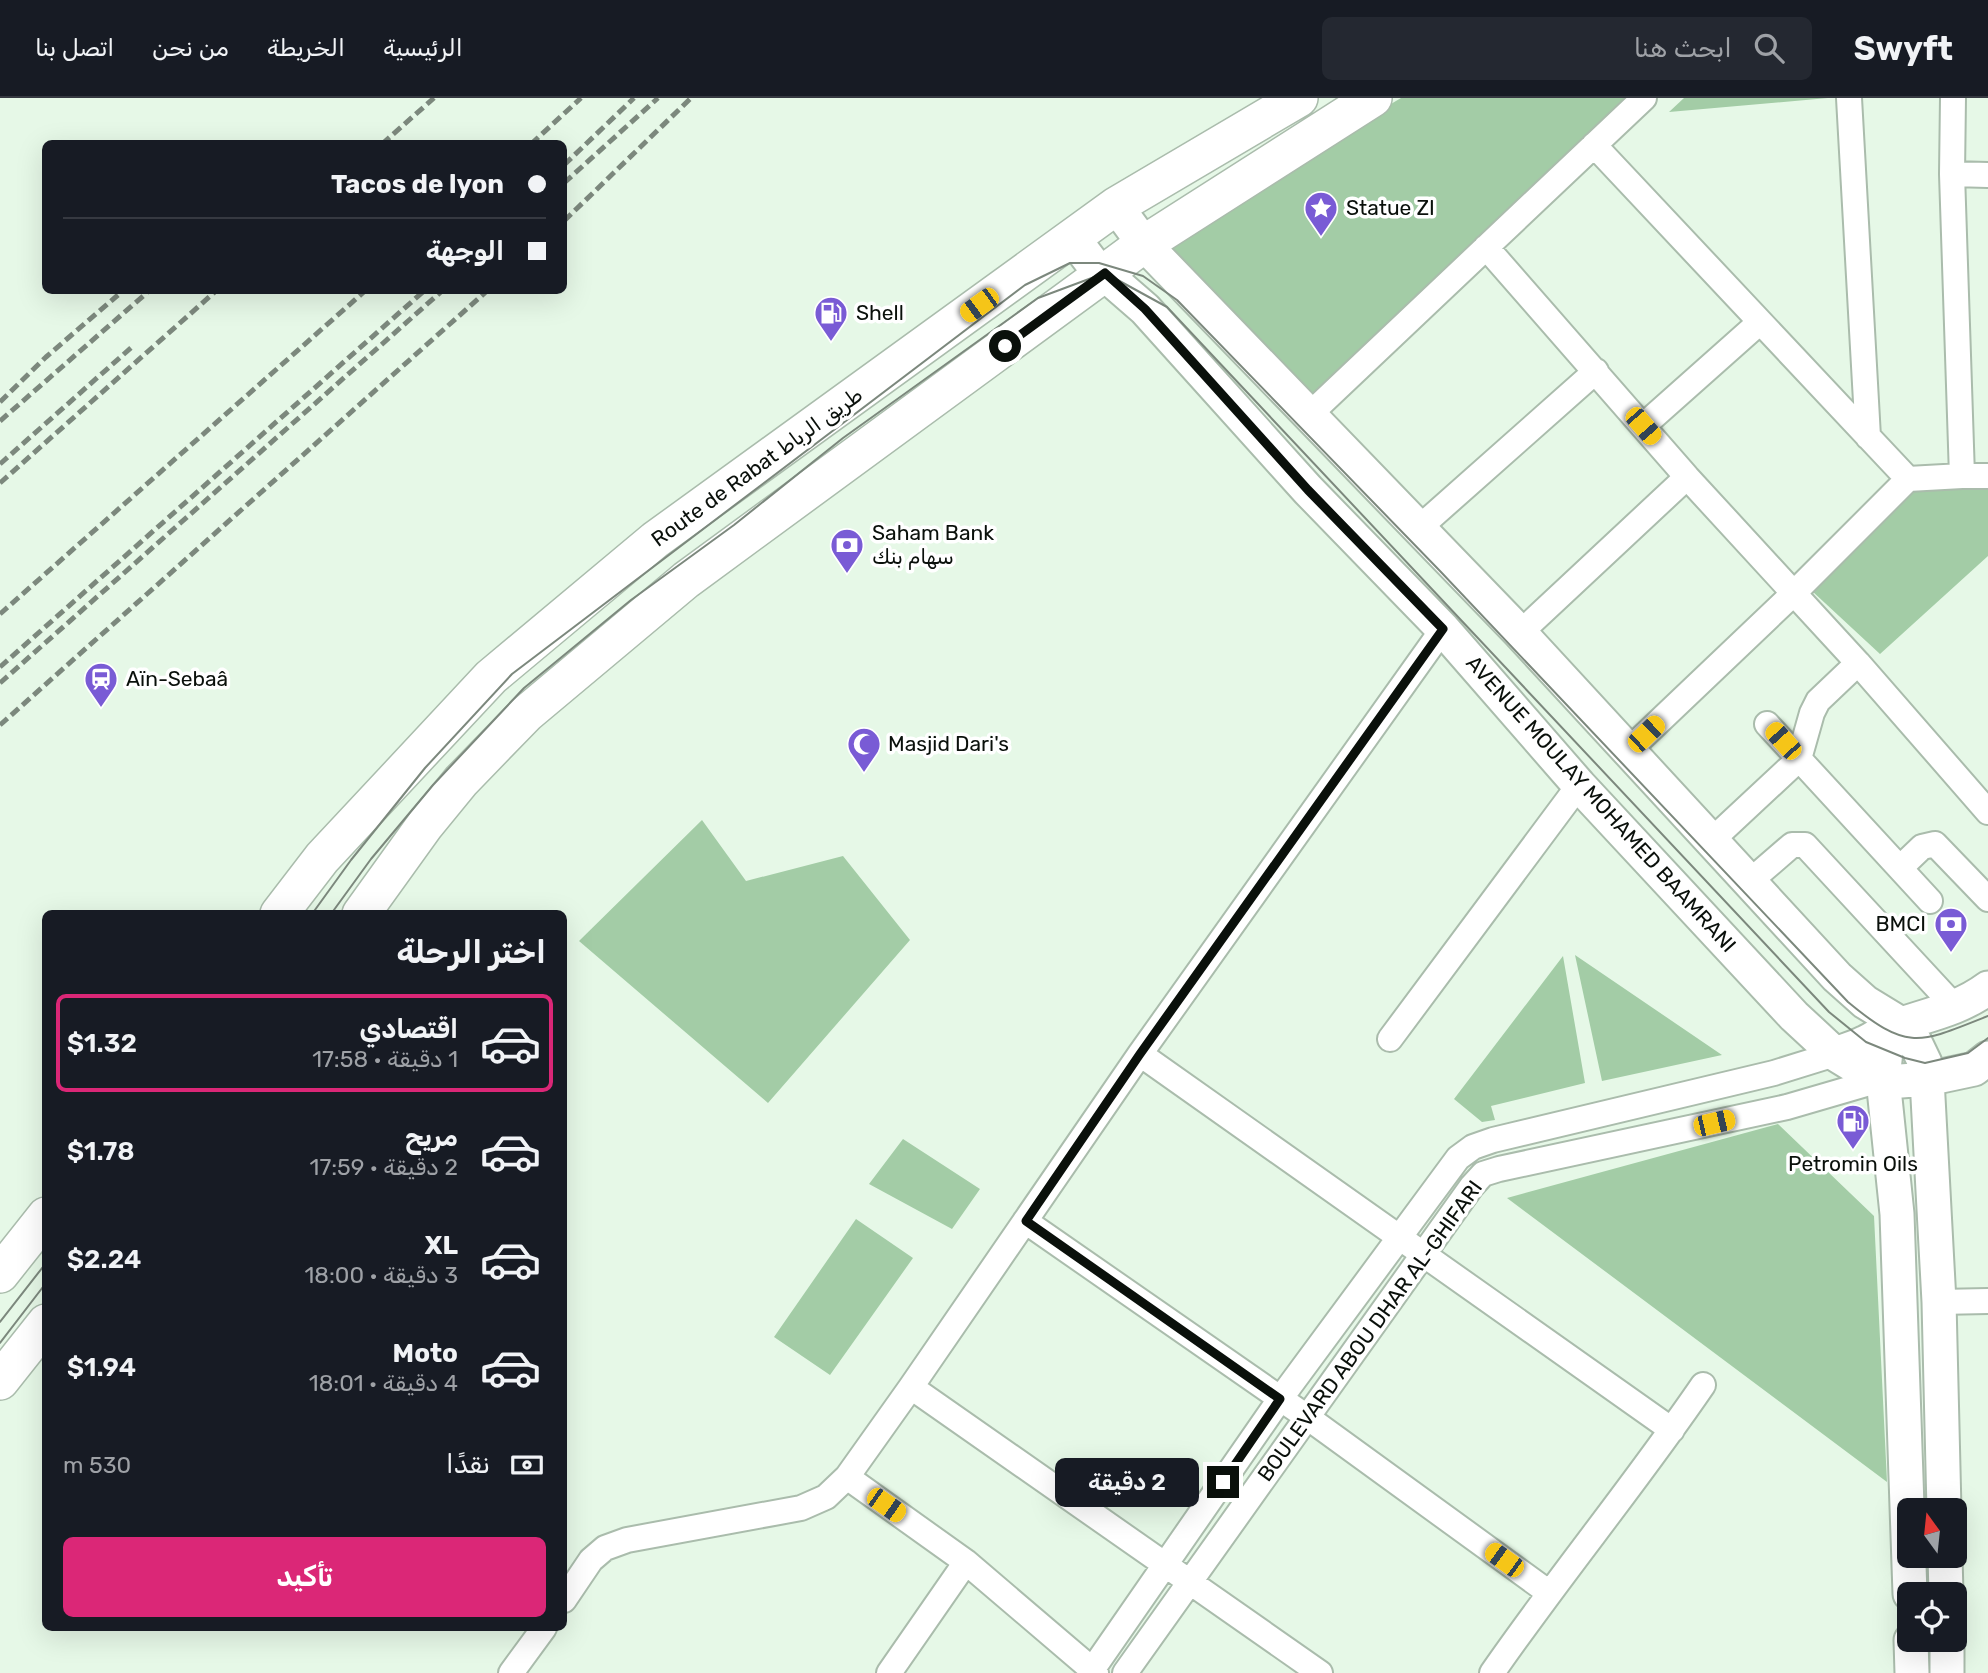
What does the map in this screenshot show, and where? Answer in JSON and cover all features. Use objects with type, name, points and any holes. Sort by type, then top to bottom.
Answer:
[{"type":"main road","name":"Route de Rabat طريق الرباط","points":[[282,910],[322,858],[424,746],[499,670],[655,540],[1116,206],[1299,98]]},
{"type":"main road","points":[[363,910],[461,781],[526,714],[686,580],[1144,244],[1373,98]]},
{"type":"main road","points":[[0,1274],[42,1221]]},
{"type":"main road","points":[[0,1381],[42,1328]]},
{"type":"street","points":[[1310,414],[1643,98]]},
{"type":"street","points":[[1849,98],[1868,437]]},
{"type":"street","points":[[1953,98],[1952,174],[1962,476]]},
{"type":"street","points":[[1594,145],[1908,479]]},
{"type":"street","points":[[1952,174],[1988,175]]},
{"type":"street","points":[[1116,206],[1144,244],[1520,633],[1837,977],[1865,1002],[1901,1024],[1914,1040],[1925,1063],[1927,1079],[1940,1303],[1944,1498]]},
{"type":"street","name":"AVENUE MOULAY MOHAMED BAAMRANI","points":[[1073,238],[1092,263],[1145,309],[1308,490],[1443,629],[1579,785],[1794,1016],[1835,1054],[1866,1073],[1883,1079]]},
{"type":"street","points":[[1486,247],[1687,477],[1858,663],[1988,812]]},
{"type":"street","points":[[1643,426],[1760,322]]},
{"type":"street","points":[[1419,528],[1596,371]]},
{"type":"street","points":[[1628,751],[1794,593],[1908,479],[1988,475]]},
{"type":"street","points":[[1520,633],[1687,477]]},
{"type":"street","points":[[567,1596],[592,1560],[605,1548],[627,1540],[801,1508],[826,1497],[846,1477],[1140,1054],[1443,629]]},
{"type":"street","points":[[1711,841],[1799,758],[1818,701],[1858,663]]},
{"type":"street","points":[[1767,724],[1930,901]]},
{"type":"street","points":[[1391,1039],[1579,785]]},
{"type":"street","points":[[1900,868],[1922,847],[1935,844],[1988,899]]},
{"type":"street","points":[[1749,882],[1792,845],[1805,845],[1955,1007]]},
{"type":"street","name":"BOULEVARD ABOU DHAR AL-GHIFARI","points":[[1093,1672],[1280,1399],[1458,1158],[1473,1147],[1493,1140],[1774,1073],[1835,1054],[1901,1024],[1955,1007],[1975,998],[1988,988]]},
{"type":"street","points":[[1901,1024],[1886,1051],[1883,1079],[1898,1214],[1910,1582]]},
{"type":"street","points":[[1140,1054],[1672,1430]]},
{"type":"street","name":"BOULEVARD ABOU DHAR AL-GHIFARI","points":[[1125,1673],[1483,1174],[1787,1107],[1883,1079],[1927,1079],[1974,1069],[1988,1058]]},
{"type":"street","points":[[1026,1221],[1307,1417],[1548,1592]]},
{"type":"street","points":[[1940,1303],[1988,1301]]},
{"type":"street","points":[[1492,1673],[1548,1592],[1672,1430],[1703,1385]]},
{"type":"street","points":[[911,1387],[1320,1673]]},
{"type":"street","points":[[846,1477],[966,1562],[1093,1672]]},
{"type":"street","points":[[889,1673],[966,1562]]},
{"type":"street","points":[[511,1673],[542,1631]]},
{"type":"street","points":[[1911,1652],[1912,1673]]},
{"type":"street","points":[[1947,1652],[1947,1673]]},
{"type":"green space","points":[[1401,98],[1651,98],[1308,412],[1156,244]]},
{"type":"green space","points":[[1684,98],[1828,98],[1669,112]]},
{"type":"green space","points":[[1908,479],[1988,486],[1988,556],[1880,654],[1812,591]]},
{"type":"green space","points":[[702,820],[746,881],[843,856],[910,940],[768,1103],[579,941]]},
{"type":"green space","points":[[1575,955],[1722,1055],[1602,1081]]},
{"type":"green space","points":[[1563,956],[1585,1083],[1491,1106],[1495,1120],[1482,1122],[1454,1099]]},
{"type":"green space","points":[[1778,1124],[1874,1216],[1887,1482],[1507,1198]]},
{"type":"green space","points":[[903,1139],[980,1189],[952,1229],[869,1184]]},
{"type":"green space","points":[[856,1219],[913,1258],[830,1375],[774,1337]]},
{"type":"tram line","points":[[315,910],[351,860],[425,768],[512,674],[1025,285],[1070,263],[1099,263],[1143,276],[1177,300],[1440,571],[1848,1002],[1886,1029],[1901,1036],[1915,1038],[1930,1037],[1988,1016]]},
{"type":"tram line","points":[[334,910],[371,859],[433,785],[524,688],[631,600],[734,525],[843,438],[1038,298],[1105,273],[1167,307],[1829,1012],[1866,1042],[1925,1063],[1968,1053],[1988,1038]]},
{"type":"tram line","points":[[0,1322],[42,1268]]},
{"type":"tram line","points":[[0,1343],[42,1288]]},
{"type":"railway","points":[[387,140],[434,98]]},
{"type":"railway","points":[[535,140],[581,98]]},
{"type":"railway","points":[[567,162],[634,98]]},
{"type":"railway","points":[[567,180],[658,98]]},
{"type":"railway","points":[[567,218],[691,98]]},
{"type":"railway","points":[[0,421],[145,294]]},
{"type":"railway","points":[[0,483],[213,294]]},
{"type":"railway","points":[[0,614],[361,294]]},
{"type":"railway","points":[[0,667],[420,294]]},
{"type":"railway","points":[[0,683],[438,294]]},
{"type":"railway","points":[[0,725],[484,294]]},
{"type":"railway","points":[[0,402],[46,357],[118,295]]},
{"type":"railway","points":[[0,464],[133,346]]},
{"type":"place","name":"Statue ZI","points":[[1321,238]]},
{"type":"place","name":"Shell","points":[[831,343]]},
{"type":"place","name":"Saham Bank سهام بنك","points":[[847,575]]},
{"type":"place","name":"Aïn-Sebaâ","points":[[101,709]]},
{"type":"place","name":"Masjid Dari's","points":[[864,774]]},
{"type":"place","name":"BMCI","points":[[1951,954]]},
{"type":"place","name":"Petromin Oils","points":[[1853,1151]]},
{"type":"route","points":[[1005,346],[1105,273],[1145,309],[1308,490],[1443,629],[1140,1054],[1026,1221],[1280,1399],[1223,1482]]}]
